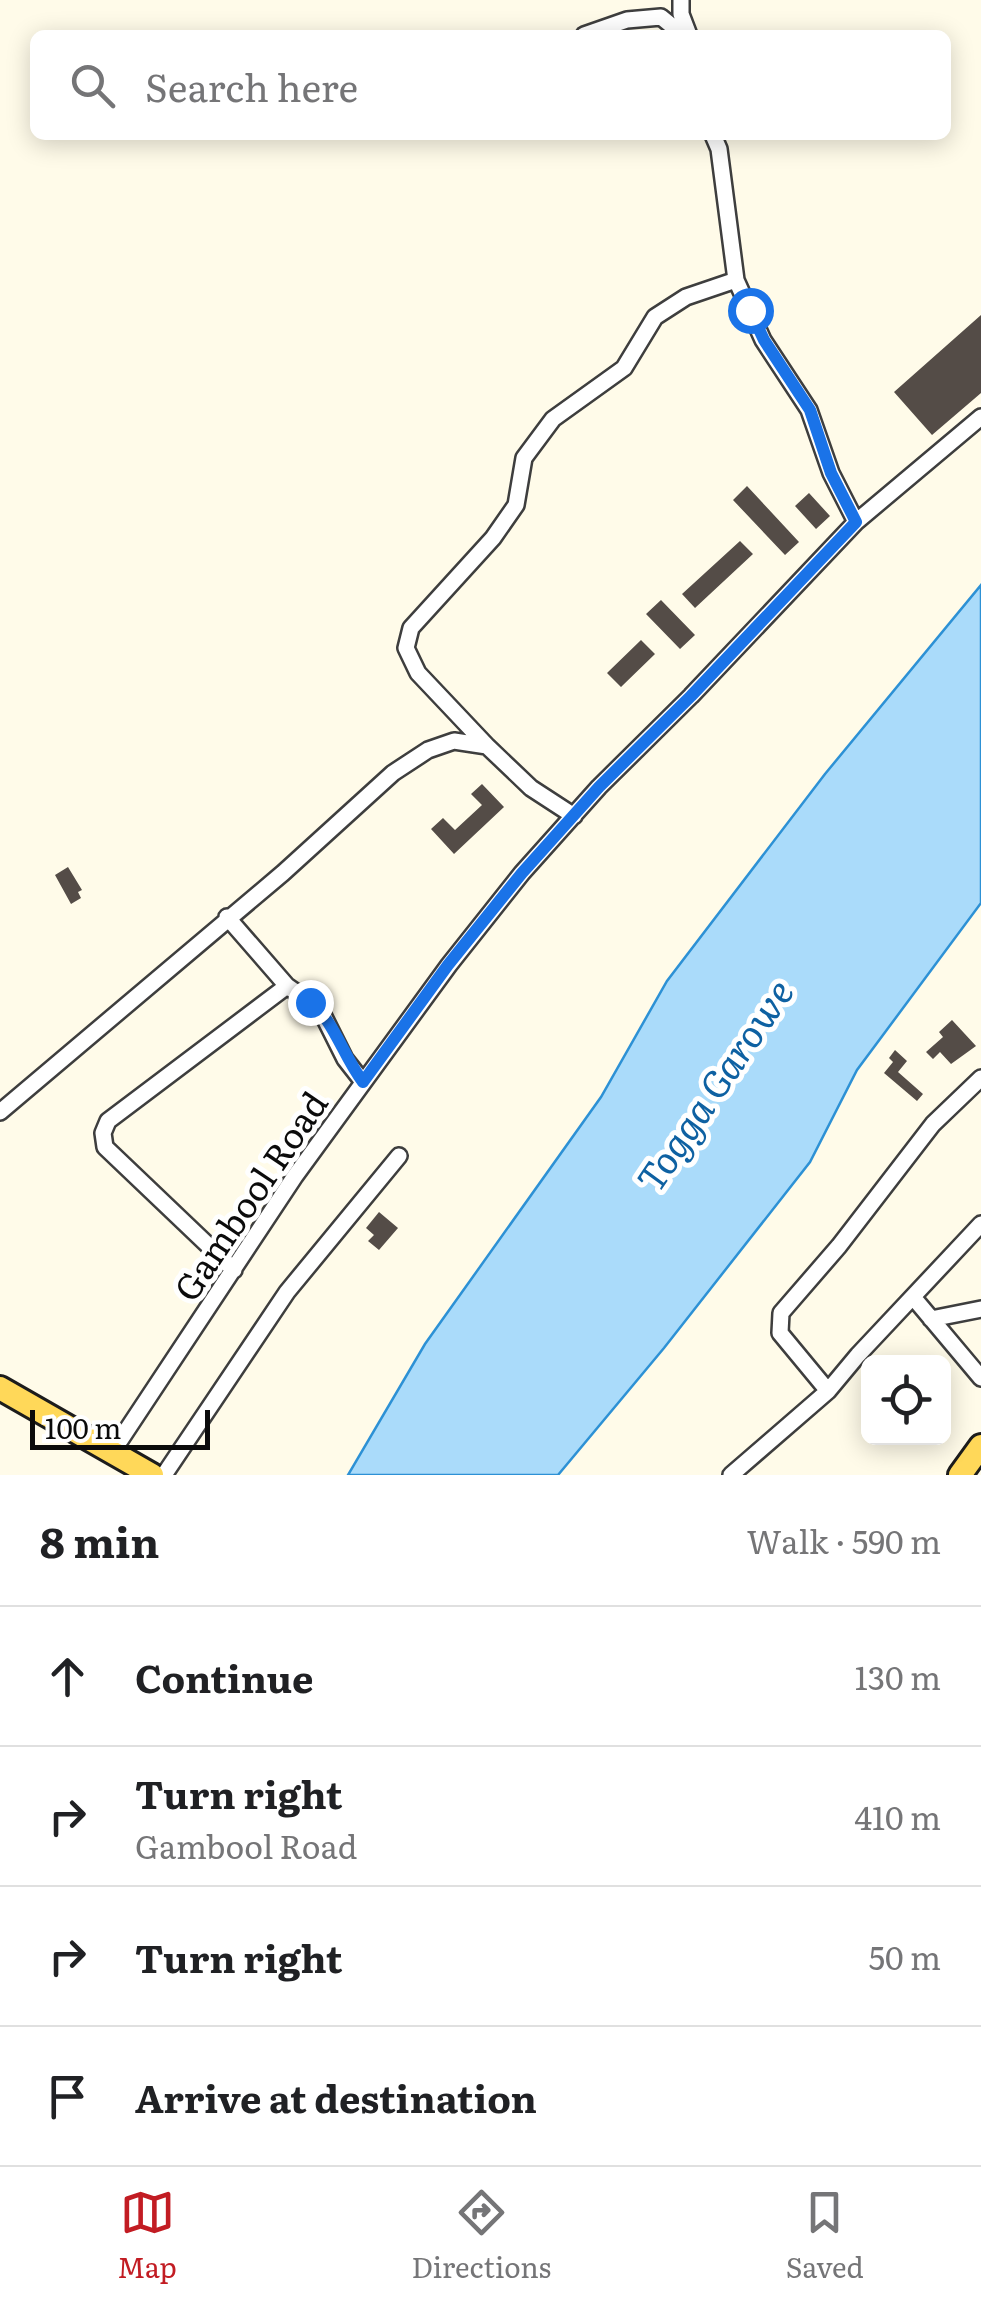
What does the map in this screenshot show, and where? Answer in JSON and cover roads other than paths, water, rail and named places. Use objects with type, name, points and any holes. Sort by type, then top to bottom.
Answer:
[{"type":"main road","points":[[0,1388],[152,1475]]},
{"type":"street","points":[[681,0],[685,30]]},
{"type":"street","points":[[598,30],[627,20],[661,17],[679,30]]},
{"type":"street","points":[[715,140],[736,280],[764,340],[810,410],[831,473],[856,522]]},
{"type":"street","points":[[574,816],[531,788],[418,672],[406,648],[410,628],[493,538],[516,505],[524,458],[553,419],[624,368],[654,317],[686,297],[736,280]]},
{"type":"street","name":"Gambool Road","points":[[113,1451],[295,1176],[448,965],[522,873],[856,522],[981,416]]},
{"type":"street","points":[[0,1112],[412,758],[454,740],[487,746]]},
{"type":"street","points":[[227,917],[286,986],[320,1009],[363,1082]]},
{"type":"street","points":[[234,1270],[104,1147],[102,1133],[108,1121],[286,986]]},
{"type":"street","points":[[828,1391],[780,1333],[782,1314],[933,1124],[981,1078]]},
{"type":"street","points":[[164,1475],[287,1292],[400,1156]]},
{"type":"street","points":[[732,1475],[828,1391],[981,1224]]},
{"type":"street","points":[[913,1298],[981,1378]]},
{"type":"street","points":[[932,1320],[981,1310]]},
{"type":"water","name":"Togga Garowe","points":[[981,585],[981,903],[857,1070],[810,1162],[558,1475],[348,1475],[425,1344],[601,1097],[667,981],[825,774]]}]
